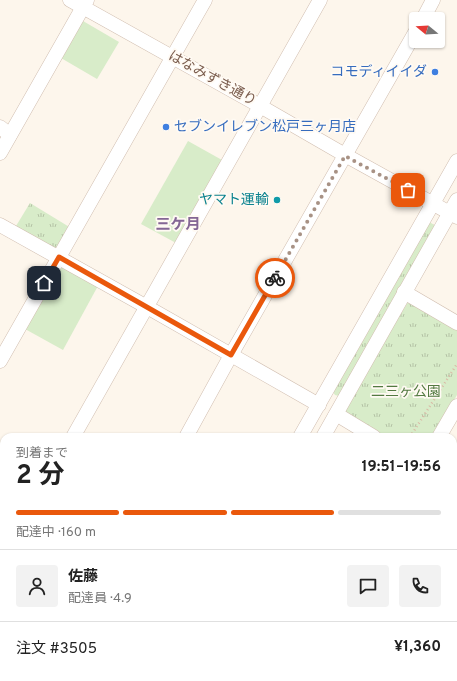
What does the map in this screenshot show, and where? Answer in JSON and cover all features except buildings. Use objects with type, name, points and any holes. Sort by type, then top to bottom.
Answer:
[{"type":"street","name":"はなみずき通り","points":[[70,0],[86,4],[173,57],[345,156],[453,215]]},
{"type":"street","points":[[0,361],[205,0]]},
{"type":"street","points":[[75,433],[320,0]]},
{"type":"street","points":[[427,12],[433,0]]},
{"type":"street","points":[[0,154],[5,131],[86,4]]},
{"type":"street","points":[[188,433],[231,355],[409,43]]},
{"type":"street","points":[[302,433],[457,161]]},
{"type":"street","points":[[325,433],[404,292],[453,215],[457,200]]},
{"type":"street","points":[[0,225],[319,405]]},
{"type":"street","points":[[404,292],[457,323]]},
{"type":"street","points":[[442,433],[457,406]]},
{"type":"street","points":[[335,416],[341,417],[367,433]]},
{"type":"path","points":[[413,433],[457,364]]},
{"type":"green space","points":[[83,21],[119,42],[97,79],[61,58]]},
{"type":"green space","points":[[188,141],[222,160],[176,243],[141,224]]},
{"type":"green space","points":[[30,203],[71,228],[57,253],[16,226]]},
{"type":"green space","points":[[429,223],[436,226],[339,396],[335,395],[333,392]]},
{"type":"green space","points":[[61,262],[99,284],[63,350],[25,329]]},
{"type":"green space","name":"二三ヶ公園","points":[[408,302],[457,329],[457,395],[434,433],[380,433],[342,412]]},
{"type":"way so far","points":[[275,278],[345,156],[408,190]]},
{"type":"place","name":"コモディイイダ","points":[[435,72]]},
{"type":"place","name":"セブンイレブン松戸三ヶ月店","points":[[166,127]]},
{"type":"place","name":"ヤマト運輸","points":[[277,200]]},
{"type":"district","name":"三ケ月","points":[[178,225]]},
{"type":"route","points":[[44,283],[59,257],[231,355],[275,278]]}]
